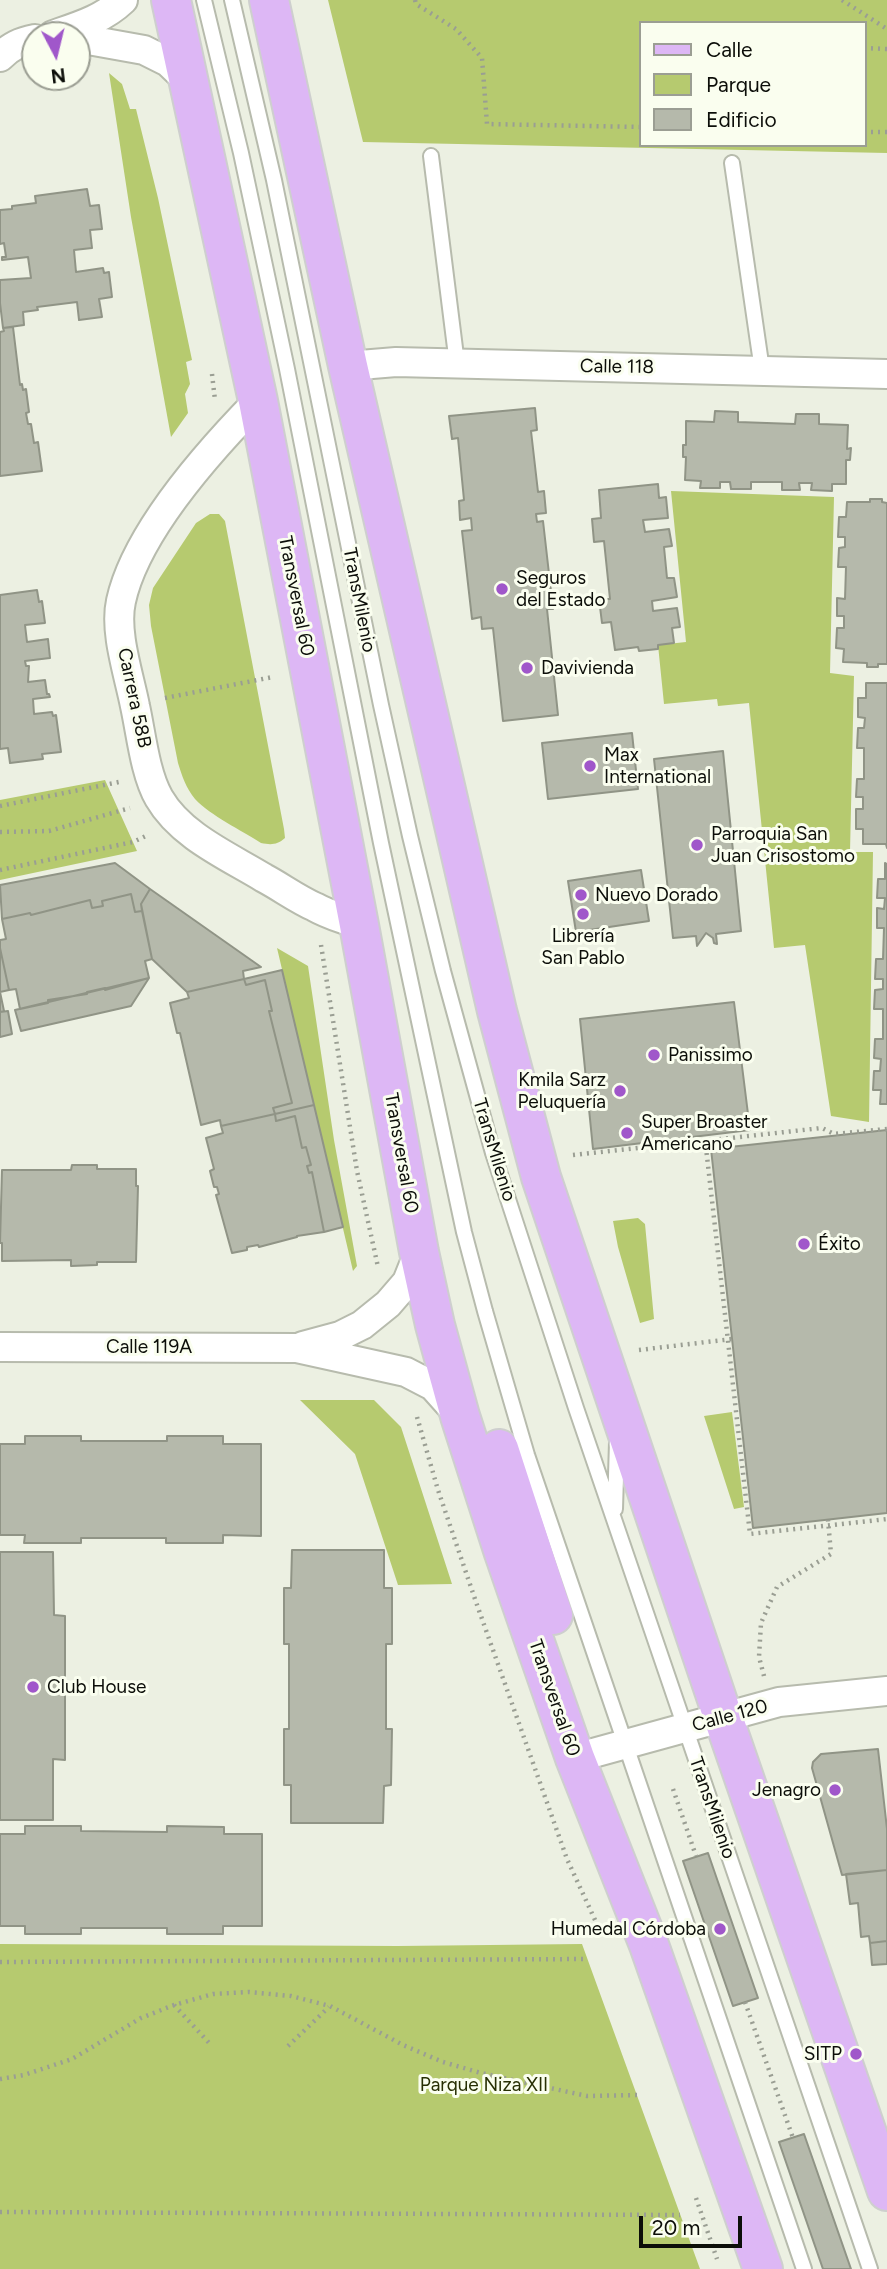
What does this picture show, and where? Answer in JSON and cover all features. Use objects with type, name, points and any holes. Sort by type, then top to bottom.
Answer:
[{"type":"main road","name":"Transversal 60","points":[[171,0],[258,401],[435,1325],[460,1416],[504,1553],[600,1751],[649,1945],[763,2269]]},
{"type":"main road","points":[[269,0],[348,366],[497,1011],[541,1177],[723,1717],[887,2191]]},
{"type":"main road","points":[[435,1325],[469,1361],[473,1371],[600,1751]]},
{"type":"street","points":[[91,22],[123,0]]},
{"type":"street","points":[[91,40],[144,50],[168,62],[191,84]]},
{"type":"street","points":[[0,57],[21,42]]},
{"type":"street","name":"Calle 118","points":[[348,366],[396,362],[887,373]]},
{"type":"street","name":"Carrera 58B","points":[[258,401],[223,436],[152,530],[134,563],[120,602],[121,637],[149,772],[158,796],[170,814],[186,829],[222,853],[316,908],[359,925]]},
{"type":"street","name":"Calle 119A","points":[[297,1348],[340,1336],[362,1325],[407,1282],[419,1252]]},
{"type":"street","name":"Calle 119A","points":[[0,1347],[297,1348],[405,1372],[433,1386],[460,1416]]},
{"type":"street","name":"Calle 120","points":[[600,1751],[779,1702],[887,1691]]},
{"type":"lane","name":"TransMilenio","points":[[204,0],[241,153],[287,369],[381,843],[464,1232],[527,1455],[600,1751],[804,2269]]},
{"type":"lane","name":"TransMilenio","points":[[232,0],[276,193],[380,705],[443,971],[494,1153],[615,1521],[870,2269]]},
{"type":"lane","points":[[431,156],[457,364]]},
{"type":"lane","points":[[732,163],[762,370]]},
{"type":"lane","points":[[615,1521],[618,1406]]},
{"type":"path","points":[[415,0],[416,4],[456,29],[482,58],[487,124],[638,127]]},
{"type":"path","points":[[842,0],[887,29]]},
{"type":"path","points":[[866,48],[887,49]]},
{"type":"path","points":[[866,132],[887,132]]},
{"type":"path","points":[[154,700],[281,676]]},
{"type":"path","points":[[0,806],[130,779]]},
{"type":"path","points":[[0,832],[49,831],[141,805]]},
{"type":"path","points":[[0,870],[133,842],[150,834]]},
{"type":"path","points":[[562,1156],[822,1128],[834,1134],[887,1129]]},
{"type":"path","points":[[705,1139],[730,1339],[750,1534],[829,1523],[887,1519]]},
{"type":"path","points":[[629,1352],[730,1339]]},
{"type":"path","points":[[767,1687],[759,1657],[761,1623],[777,1587],[831,1554],[829,1523]]},
{"type":"path","points":[[673,1789],[696,1856]]},
{"type":"path","points":[[0,1962],[588,1959]]},
{"type":"path","points":[[0,2079],[24,2075],[72,2059],[141,2018],[174,2005],[213,1994],[249,1992],[291,1996],[330,2007],[403,2045],[443,2062],[587,2096],[637,2095]]},
{"type":"path","points":[[745,2002],[793,2138]]},
{"type":"path","points":[[174,2005],[212,2046]]},
{"type":"path","points":[[288,2046],[330,2007]]},
{"type":"path","points":[[0,2212],[680,2215]]},
{"type":"green space","points":[[328,0],[887,0],[887,153],[363,142]]},
{"type":"green space","points":[[109,73],[122,84],[130,109],[136,109],[192,360],[186,362],[190,384],[185,394],[188,413],[171,437],[131,217]]},
{"type":"green space","points":[[671,491],[834,497],[830,673],[854,676],[850,852],[873,852],[869,1122],[831,1116],[805,945],[774,948],[749,703],[718,706],[717,699],[664,704],[658,645],[686,642]]},
{"type":"green space","points":[[210,514],[219,514],[225,521],[284,829],[285,838],[274,844],[261,843],[218,817],[189,791],[178,763],[151,626],[149,605],[153,588],[196,523]]},
{"type":"green space","points":[[105,780],[137,851],[0,880],[0,800]]},
{"type":"green space","points":[[277,948],[308,966],[334,1140],[357,1266],[353,1271]]},
{"type":"green space","points":[[638,1218],[645,1224],[654,1319],[640,1323],[613,1221]]},
{"type":"green space","points":[[300,1400],[374,1400],[401,1427],[452,1584],[398,1585],[355,1454]]},
{"type":"green space","points":[[732,1412],[744,1507],[734,1509],[704,1416]]},
{"type":"green space","name":"Parque Niza XII","points":[[0,1944],[582,1944],[700,2269],[0,2269]]},
{"type":"building","points":[[87,189],[90,206],[99,205],[102,229],[90,230],[92,248],[74,250],[76,272],[103,268],[104,273],[109,272],[112,297],[99,299],[102,317],[79,320],[77,302],[37,307],[38,310],[23,312],[24,325],[3,328],[0,280],[31,278],[28,257],[2,260],[2,257],[6,257],[4,243],[0,244],[0,210],[36,203],[35,196]]},
{"type":"building","points":[[13,327],[20,385],[22,384],[23,390],[26,389],[28,424],[31,424],[34,443],[38,442],[42,471],[0,476],[0,332],[4,331],[3,328]]},
{"type":"building","points":[[535,408],[537,430],[531,431],[538,492],[544,491],[546,513],[536,514],[537,522],[543,521],[553,609],[547,609],[558,715],[503,721],[493,628],[482,629],[481,617],[472,619],[462,531],[472,530],[471,518],[460,520],[459,501],[464,500],[458,438],[452,439],[449,416]]},
{"type":"building","points":[[715,411],[738,412],[738,422],[795,424],[796,414],[819,414],[819,424],[848,425],[847,449],[851,448],[850,460],[846,460],[846,484],[832,484],[832,491],[811,490],[812,483],[799,483],[800,490],[782,490],[782,482],[751,482],[751,489],[731,489],[730,482],[720,482],[720,488],[700,488],[701,481],[685,480],[686,457],[683,457],[683,445],[686,445],[686,421],[714,422]]},
{"type":"building","points":[[658,484],[659,498],[666,497],[668,518],[643,520],[645,532],[669,529],[672,546],[664,547],[667,578],[674,578],[677,597],[652,601],[653,611],[677,608],[680,627],[672,628],[674,643],[658,645],[658,649],[639,651],[638,647],[615,650],[611,622],[602,623],[599,599],[610,599],[604,541],[594,542],[592,519],[601,518],[599,490]]},
{"type":"building","points":[[870,499],[882,499],[882,502],[887,503],[887,664],[878,664],[878,667],[867,667],[867,663],[843,662],[844,649],[836,648],[837,628],[844,628],[844,616],[837,616],[837,598],[845,599],[846,567],[838,567],[839,548],[845,547],[845,537],[838,537],[839,517],[846,517],[847,502],[870,502]]},
{"type":"building","points":[[37,590],[39,602],[42,601],[45,623],[25,625],[27,642],[48,639],[50,658],[25,661],[26,666],[29,666],[28,682],[45,680],[50,697],[33,699],[34,714],[52,712],[53,716],[56,715],[61,752],[42,754],[43,759],[10,763],[8,748],[0,749],[0,595]]},
{"type":"building","points":[[866,683],[887,683],[887,848],[886,844],[863,844],[863,829],[856,829],[856,809],[863,809],[863,797],[856,797],[857,779],[864,779],[864,748],[857,748],[858,728],[864,728],[865,718],[858,717],[858,698],[866,698]]},
{"type":"building","name":"Max International","points":[[632,733],[638,789],[548,799],[542,743]]},
{"type":"building","name":"Parroquia San Juan Crisostomo","points":[[723,751],[741,931],[716,934],[717,944],[706,933],[697,946],[696,936],[673,938],[654,759]]},
{"type":"building","points":[[115,863],[150,889],[141,904],[142,911],[135,912],[131,894],[102,901],[103,906],[92,908],[90,900],[31,915],[30,913],[2,919],[0,885]]},
{"type":"building","points":[[885,863],[887,1104],[880,1104],[881,1090],[873,1090],[874,1071],[880,1071],[881,1059],[874,1058],[875,1039],[883,1039],[883,1009],[874,1009],[875,990],[883,989],[883,979],[875,979],[876,959],[883,959],[884,928],[877,928],[877,908],[884,909],[885,898],[877,898],[878,879],[885,879]]},
{"type":"building","points":[[641,870],[649,921],[576,932],[568,881]]},
{"type":"building","points":[[150,889],[261,967],[243,971],[244,979],[187,992],[152,959],[141,904]]},
{"type":"building","points":[[131,894],[135,912],[142,911],[152,959],[145,961],[149,978],[87,994],[48,1000],[48,1003],[20,1009],[16,989],[9,990],[0,948],[0,940],[6,939],[2,919],[30,913],[31,915],[90,900],[92,908],[103,906],[102,901]]},
{"type":"building","points":[[0,948],[9,990],[0,992]]},
{"type":"building","points":[[282,970],[314,1105],[275,1114],[273,1108],[292,1103],[269,1011],[272,1011],[265,980],[246,985],[244,979]]},
{"type":"building","points":[[149,978],[131,1006],[21,1031],[15,1010]]},
{"type":"building","points":[[244,979],[246,985],[265,980],[272,1011],[269,1011],[292,1103],[273,1108],[275,1114],[221,1126],[220,1120],[201,1125],[180,1033],[177,1033],[170,1003],[189,998],[187,992]]},
{"type":"building","points":[[0,992],[4,1011],[0,1012]]},
{"type":"building","points":[[734,1002],[750,1130],[593,1149],[580,1019]]},
{"type":"building","points":[[8,1011],[12,1034],[0,1037],[0,1012]]},
{"type":"building","points":[[314,1105],[343,1227],[324,1232],[312,1172],[309,1173],[307,1166],[311,1165],[306,1147],[302,1148],[295,1116],[276,1121],[275,1114]]},
{"type":"building","points":[[275,1114],[276,1121],[295,1116],[302,1148],[306,1147],[311,1165],[307,1166],[309,1173],[312,1172],[324,1232],[297,1236],[259,1247],[247,1247],[247,1250],[232,1253],[216,1195],[219,1194],[217,1187],[214,1187],[210,1171],[214,1169],[206,1138],[223,1133],[221,1126]]},
{"type":"building","name":"Éxito","points":[[887,1130],[887,1513],[753,1528],[711,1149]]},
{"type":"building","points":[[72,1165],[97,1165],[97,1169],[136,1169],[136,1262],[97,1262],[97,1265],[71,1266],[71,1260],[2,1261],[2,1170],[71,1170]]},
{"type":"building","points":[[25,1436],[81,1436],[81,1441],[167,1441],[167,1436],[223,1436],[223,1444],[261,1444],[261,1536],[223,1535],[223,1543],[166,1543],[166,1538],[81,1538],[81,1543],[24,1543],[25,1535],[0,1535],[0,1444],[25,1444]]},
{"type":"building","points":[[292,1550],[384,1550],[384,1588],[392,1588],[392,1644],[386,1644],[386,1729],[392,1729],[391,1785],[384,1786],[383,1823],[291,1823],[291,1785],[284,1785],[284,1729],[289,1729],[289,1644],[284,1644],[284,1588],[291,1588]]},
{"type":"building","name":"Club House","points":[[0,1552],[53,1552],[54,1615],[65,1616],[65,1760],[53,1759],[53,1820],[0,1820]]},
{"type":"building","points":[[878,1749],[887,1829],[887,1870],[842,1875],[812,1768],[813,1762],[821,1754]]},
{"type":"building","points":[[25,1826],[81,1826],[81,1831],[167,1832],[167,1826],[224,1827],[224,1834],[262,1834],[262,1926],[223,1926],[223,1934],[167,1934],[167,1928],[81,1928],[81,1934],[25,1934],[25,1926],[0,1926],[0,1834],[25,1834]]},
{"type":"building","name":"Humedal Córdoba","points":[[708,1853],[758,1998],[733,2006],[683,1861]]},
{"type":"building","points":[[887,1870],[887,1941],[870,1943],[869,1936],[861,1937],[858,1903],[850,1904],[846,1874]]},
{"type":"building","points":[[887,1941],[887,1964],[872,1965],[870,1943]]},
{"type":"building","points":[[804,2134],[851,2269],[823,2269],[779,2142]]},
{"type":"place","name":"Seguros del Estado","points":[[502,589]]},
{"type":"place","name":"Davivienda","points":[[527,668]]},
{"type":"place","name":"Max International","points":[[590,766]]},
{"type":"place","name":"Parroquia San Juan Crisostomo","points":[[697,845]]},
{"type":"place","name":"Nuevo Dorado","points":[[581,895]]},
{"type":"place","name":"Librería San Pablo","points":[[583,914]]},
{"type":"place","name":"Panissimo","points":[[654,1055]]},
{"type":"place","name":"Kmila Sarz Peluquería","points":[[620,1091]]},
{"type":"place","name":"Super Broaster Americano","points":[[627,1133]]},
{"type":"place","name":"Éxito","points":[[804,1244]]},
{"type":"place","name":"Club House","points":[[33,1687]]},
{"type":"place","name":"Jenagro","points":[[835,1790]]},
{"type":"place","name":"Humedal Córdoba","points":[[720,1929]]},
{"type":"place","name":"SITP","points":[[856,2054]]}]
